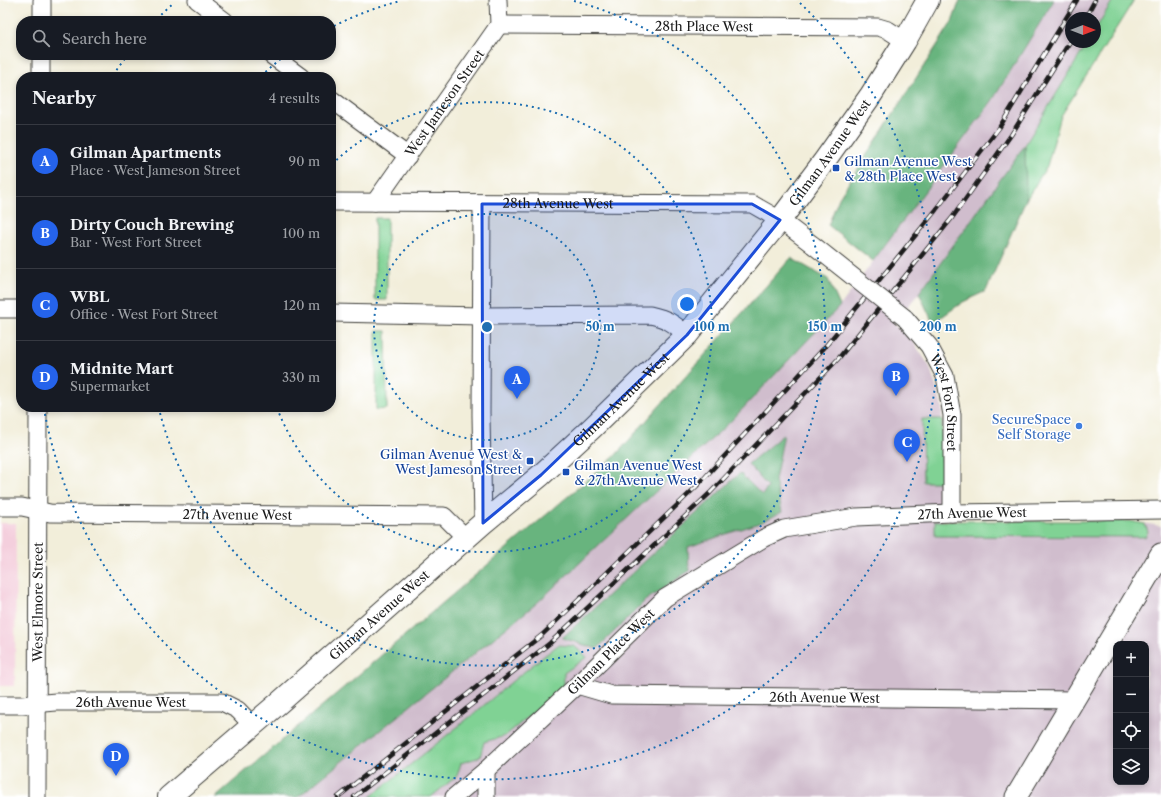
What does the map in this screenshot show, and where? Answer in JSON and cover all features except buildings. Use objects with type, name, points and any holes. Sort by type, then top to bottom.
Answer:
[{"type":"main road","name":"Gilman Avenue West","points":[[169,797],[253,726],[483,522],[541,475],[592,428],[687,335],[780,220],[825,160],[871,95],[905,41],[928,0]]},
{"type":"street","points":[[42,0],[42,16]]},
{"type":"street","points":[[197,0],[218,16]]},
{"type":"street","points":[[498,0],[498,25]]},
{"type":"street","name":"28th Place West","points":[[498,25],[878,27],[888,30],[905,41]]},
{"type":"street","name":"West Jameson Street","points":[[376,202],[498,25]]},
{"type":"street","points":[[41,60],[41,72]]},
{"type":"street","points":[[278,60],[294,72]]},
{"type":"street","points":[[336,103],[408,156]]},
{"type":"street","name":"28th Avenue West","points":[[336,202],[482,204],[752,204],[780,220]]},
{"type":"street","points":[[482,204],[481,415],[483,522]]},
{"type":"street","name":"West Fort Street","points":[[780,220],[905,318],[930,346],[945,376],[952,415],[952,513]]},
{"type":"street","points":[[0,308],[16,309]]},
{"type":"street","points":[[336,313],[482,316],[650,315],[663,318],[673,323],[687,335]]},
{"type":"street","name":"West Elmore Street","points":[[37,797],[38,412]]},
{"type":"street","name":"27th Avenue West","points":[[0,507],[22,507],[50,513],[444,516],[466,538]]},
{"type":"street","name":"27th Avenue West","points":[[784,529],[856,518],[952,513],[1161,510]]},
{"type":"street","name":"Gilman Place West","points":[[454,797],[486,770],[665,598],[764,538],[784,529]]},
{"type":"street","points":[[1016,797],[1161,554]]},
{"type":"street","name":"26th Avenue West","points":[[577,684],[611,695],[1073,700]]},
{"type":"street","name":"26th Avenue West","points":[[3,708],[56,702],[222,702],[238,710],[253,726]]},
{"type":"street","points":[[486,770],[486,797]]},
{"type":"highlighted area","points":[[482,204],[752,204],[780,220],[687,335],[541,475],[483,523]]},
{"type":"shaded area","points":[[1054,0],[1114,0],[1101,22],[1101,12],[1065,12],[1065,48],[1085,48],[1025,145],[987,200],[919,293],[894,323],[911,338],[930,367],[942,407],[942,521],[1130,521],[1161,526],[1161,797],[298,797],[537,603],[731,421],[840,306],[992,101]]},
{"type":"shaded area","points":[[0,523],[16,523],[15,686],[0,686]]},
{"type":"green space","points":[[960,0],[1054,0],[992,101],[873,261],[828,225],[839,198],[952,22]]},
{"type":"green space","points":[[1113,0],[1134,0],[1061,116],[1047,166],[1026,200],[1025,145],[1084,48],[1101,48],[1101,20]]},
{"type":"green space","points":[[1025,145],[1026,200],[986,291],[963,302],[933,323],[919,293]]},
{"type":"green space","points":[[375,218],[387,218],[387,300],[375,300]]},
{"type":"green space","points":[[791,258],[828,279],[840,306],[731,421],[537,603],[298,797],[215,797],[614,457]]},
{"type":"green space","points":[[376,331],[386,331],[387,409],[376,410]]},
{"type":"green space","points":[[922,419],[942,419],[942,482],[923,482]]},
{"type":"green space","points":[[784,434],[775,480],[782,512],[762,522],[688,547],[689,571],[646,600],[597,649],[562,638],[740,473],[762,495],[768,487],[748,464]]},
{"type":"green space","points":[[935,521],[1130,521],[1145,524],[1148,532],[1145,537],[935,536]]},
{"type":"green space","points":[[558,645],[574,646],[587,657],[564,673],[564,687],[505,736],[484,742],[480,757],[461,763],[457,776],[431,797],[370,797],[515,679]]},
{"type":"railway","points":[[338,797],[542,635],[696,487],[824,348],[936,210],[999,128],[1077,0]]},
{"type":"railway","points":[[1088,12],[1095,0]]},
{"type":"railway","points":[[354,797],[550,643],[710,493],[838,359],[952,218],[1011,135],[1066,48]]},
{"type":"place","name":"Gilman Avenue West & 28th Place West","points":[[836,168]]},
{"type":"place","name":"Dirty Couch Brewing","points":[[896,396]]},
{"type":"place","name":"Gilman Apartments","points":[[517,399]]},
{"type":"place","name":"SecureSpace Self Storage","points":[[1079,426]]},
{"type":"place","name":"Gilman Avenue West & West Jameson Street","points":[[530,461]]},
{"type":"place","name":"WBL","points":[[907,462]]},
{"type":"place","name":"Gilman Avenue West & 27th Avenue West","points":[[566,472]]},
{"type":"place","name":"Midnite Mart","points":[[116,776]]}]
